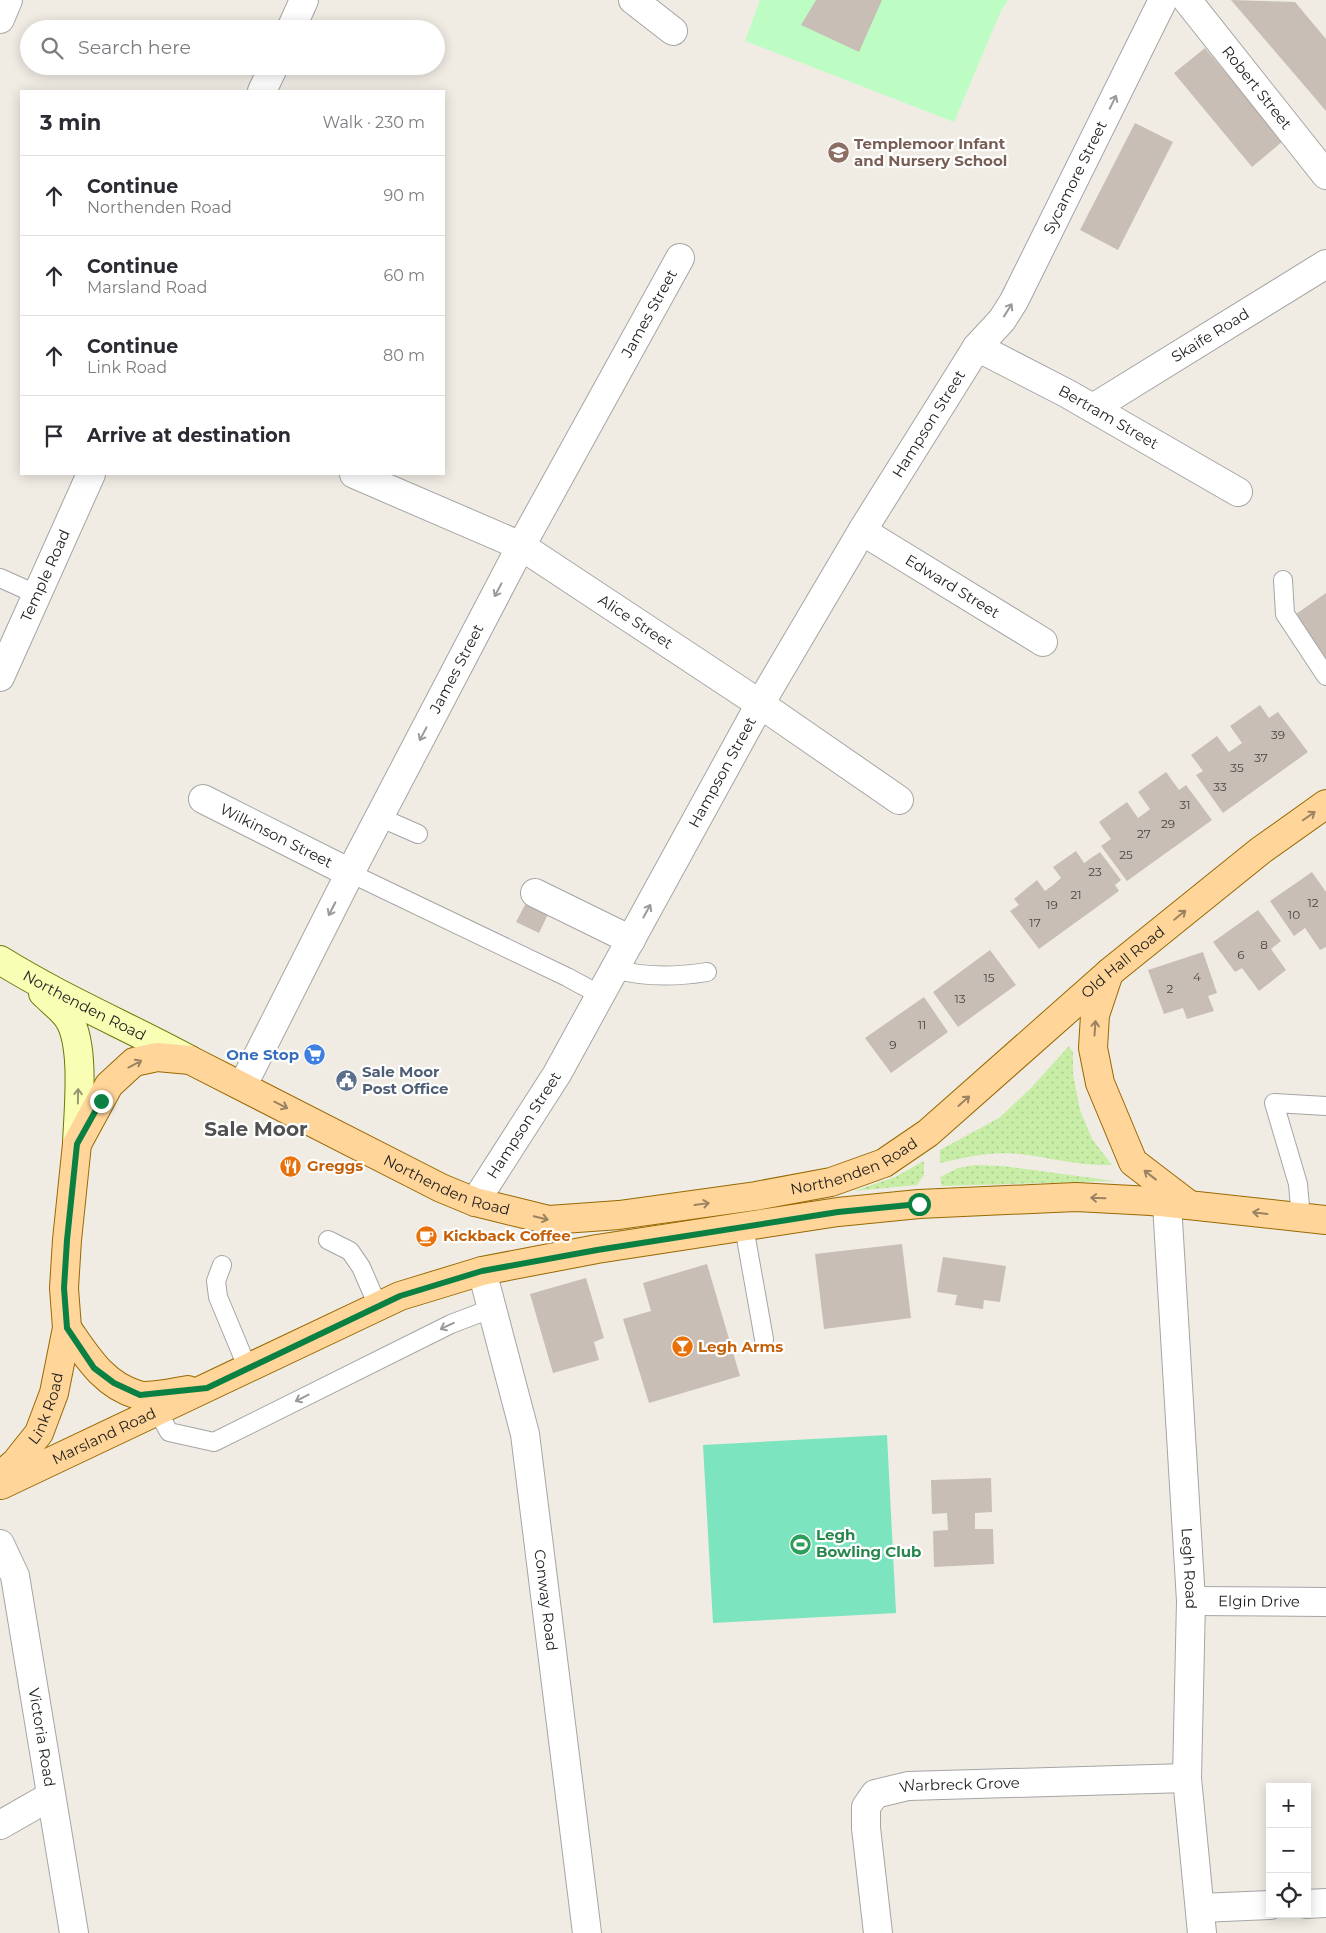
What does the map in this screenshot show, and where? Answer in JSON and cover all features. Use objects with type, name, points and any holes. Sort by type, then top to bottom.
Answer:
[{"type":"main road","name":"Old Hall Road","points":[[928,1134],[1110,972],[1260,850],[1326,804]]},
{"type":"main road","name":"Northenden Road","points":[[0,960],[26,976],[243,1085],[441,1188],[475,1202],[549,1220],[619,1215],[756,1196],[832,1182],[884,1163],[928,1134]]},
{"type":"main road","points":[[1110,972],[1095,1015],[1093,1048],[1100,1082],[1133,1162],[1178,1204]]},
{"type":"main road","name":"Link Road","points":[[0,1476],[16,1462],[39,1433],[54,1393],[67,1328],[64,1288],[66,1249],[77,1144],[79,1067],[77,1043],[68,1018],[26,976]]},
{"type":"main road","name":"Link Road","points":[[77,1144],[109,1085],[134,1062],[157,1056],[190,1060]]},
{"type":"main road","name":"Northenden Road","points":[[482,1271],[597,1250],[838,1212],[929,1203],[1076,1198],[1151,1201],[1313,1219]]},
{"type":"main road","name":"Marsland Road","points":[[0,1486],[400,1296],[482,1271]]},
{"type":"main road","name":"Link Road","points":[[67,1328],[94,1368],[114,1383],[140,1395],[207,1388]]},
{"type":"street","points":[[0,19],[8,0]]},
{"type":"street","points":[[295,20],[304,0]]},
{"type":"street","points":[[633,0],[673,31]]},
{"type":"street","name":"Sycamore Street","points":[[977,347],[1002,320],[1014,301],[1162,0]]},
{"type":"street","name":"Robert Street","points":[[1187,0],[1326,175]]},
{"type":"street","points":[[262,90],[270,75]]},
{"type":"street","name":"James Street","points":[[243,1085],[350,873],[521,546],[680,258]]},
{"type":"street","name":"Skaife Road","points":[[1093,408],[1326,264]]},
{"type":"street","name":"Bertram Street","points":[[977,347],[1068,394],[1238,492]]},
{"type":"street","name":"Hampson Street","points":[[475,1202],[557,1074],[602,996],[760,704],[862,531],[977,347]]},
{"type":"street","name":"Temple Road","points":[[0,677],[91,475]]},
{"type":"street","name":"Alice Street","points":[[356,475],[521,546],[760,704],[899,800]]},
{"type":"street","name":"Edward Street","points":[[862,531],[1043,642]]},
{"type":"street","name":"Wilkinson Street","points":[[203,799],[350,873]]},
{"type":"street","points":[[535,893],[631,940]]},
{"type":"street","name":"Legh Road","points":[[1178,1204],[1191,1601],[1187,1778],[1201,1920]]},
{"type":"street","name":"Conway Road","points":[[482,1271],[526,1434],[587,1933]]},
{"type":"street","name":"Victoria Road","points":[[0,1544],[16,1576],[74,1933]]},
{"type":"street","name":"Elgin Drive","points":[[1191,1601],[1326,1602]]},
{"type":"street","name":"Warbreck Grove","points":[[878,1933],[866,1828],[866,1807],[875,1794],[908,1786],[1187,1778]]},
{"type":"street","points":[[0,1825],[51,1796]]},
{"type":"street","points":[[1311,1904],[1326,1904]]},
{"type":"street","points":[[1201,1920],[1266,1906]]},
{"type":"lane","points":[[0,578],[38,595]]},
{"type":"lane","points":[[1283,580],[1284,614],[1326,676]]},
{"type":"lane","points":[[379,817],[418,834]]},
{"type":"lane","points":[[350,873],[434,912],[602,996]]},
{"type":"lane","points":[[615,969],[636,975],[666,976],[707,972]]},
{"type":"lane","points":[[1313,1219],[1298,1184],[1274,1103],[1326,1106]]},
{"type":"lane","points":[[744,1227],[764,1339]]},
{"type":"lane","points":[[328,1240],[350,1251],[361,1267],[378,1306]]},
{"type":"lane","points":[[222,1265],[216,1282],[218,1297],[248,1369]]},
{"type":"lane","points":[[158,1412],[169,1432],[214,1442],[451,1324],[493,1308]]},
{"type":"green space","points":[[760,0],[1008,0],[1001,11],[954,122],[745,41]]},
{"type":"green space","points":[[1069,1046],[1073,1053],[1073,1074],[1080,1110],[1092,1139],[1112,1165],[1077,1163],[1010,1153],[979,1155],[940,1163],[940,1150],[999,1118],[1030,1089]]},
{"type":"green space","points":[[924,1161],[924,1175],[917,1185],[854,1191],[895,1177]]},
{"type":"green space","points":[[975,1165],[1003,1166],[1115,1181],[942,1186],[940,1177],[958,1168]]},
{"type":"green space","name":"Legh Bowling Club","points":[[887,1435],[896,1613],[713,1623],[703,1445]]},
{"type":"building","points":[[816,0],[882,0],[859,52],[801,25]]},
{"type":"building","points":[[1231,0],[1295,2],[1326,39],[1326,111]]},
{"type":"building","points":[[1205,48],[1283,141],[1252,167],[1174,73]]},
{"type":"building","points":[[1135,123],[1173,142],[1118,250],[1080,230]]},
{"type":"building","points":[[1326,593],[1326,658],[1296,614]]},
{"type":"building","points":[[1260,705],[1269,718],[1278,712],[1308,752],[1223,813],[1196,775],[1203,771],[1191,755],[1217,736],[1229,752],[1242,743],[1230,726]]},
{"type":"building","points":[[1166,772],[1179,790],[1186,785],[1212,820],[1127,881],[1101,846],[1111,839],[1099,822],[1127,802],[1138,818],[1145,813],[1150,809],[1138,792]]},
{"type":"building","points":[[1076,851],[1084,863],[1100,852],[1121,880],[1115,885],[1119,891],[1039,949],[1010,911],[1019,905],[1014,899],[1037,880],[1045,891],[1053,885],[1061,878],[1053,867]]},
{"type":"building","points":[[1312,872],[1326,892],[1326,947],[1320,950],[1305,928],[1294,936],[1270,901]]},
{"type":"building","points":[[528,899],[550,910],[539,933],[516,922]]},
{"type":"building","points":[[1258,910],[1281,941],[1271,949],[1286,970],[1259,991],[1242,968],[1235,972],[1213,942]]},
{"type":"building","points":[[990,950],[1016,985],[958,1027],[933,992]]},
{"type":"building","points":[[1203,952],[1217,993],[1208,996],[1214,1011],[1187,1019],[1183,1008],[1164,1014],[1148,970]]},
{"type":"building","points":[[924,997],[948,1032],[891,1073],[865,1038]]},
{"type":"building","points":[[902,1244],[911,1318],[824,1329],[815,1254]]},
{"type":"building","points":[[943,1257],[1006,1266],[1000,1302],[984,1300],[983,1309],[955,1305],[957,1295],[937,1292]]},
{"type":"building","name":"Legh Arms","points":[[707,1264],[740,1376],[649,1403],[623,1319],[651,1311],[643,1283]]},
{"type":"building","points":[[586,1278],[604,1338],[594,1342],[599,1360],[553,1373],[530,1294]]},
{"type":"building","points":[[991,1478],[992,1512],[975,1513],[975,1529],[993,1529],[994,1564],[934,1567],[933,1531],[948,1530],[947,1513],[932,1514],[931,1480]]},
{"type":"place","name":"Templemoor Infant and Nursery School","points":[[838,153]]},
{"type":"place","name":"One Stop","points":[[315,1055]]},
{"type":"place","name":"Sale Moor Post Office","points":[[346,1081]]},
{"type":"place","name":"Greggs","points":[[291,1166]]},
{"type":"place","name":"Kickback Coffee","points":[[427,1236]]},
{"type":"place","name":"Legh Arms","points":[[682,1347]]},
{"type":"place","name":"Legh Bowling Club","points":[[800,1544]]},
{"type":"district","name":"Sale Moor","points":[[256,1129]]},
{"type":"route","points":[[101,1101],[77,1144],[64,1288],[67,1328],[94,1368],[114,1383],[140,1395],[207,1388],[400,1296],[482,1271],[597,1250],[838,1212],[919,1204]]}]
